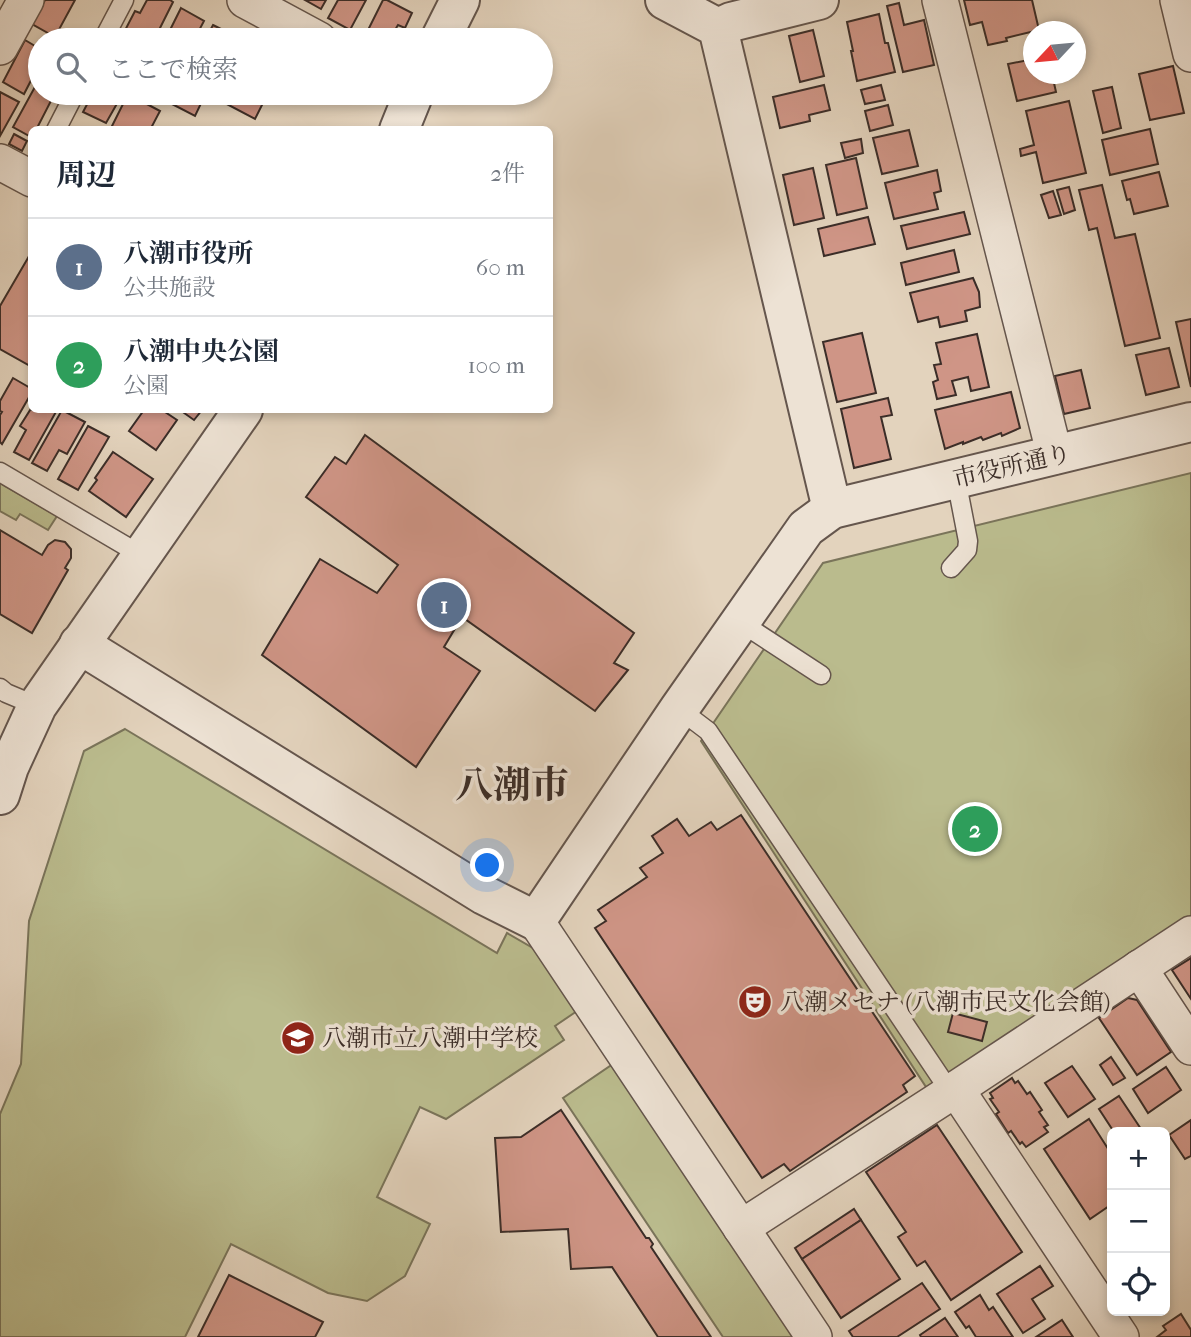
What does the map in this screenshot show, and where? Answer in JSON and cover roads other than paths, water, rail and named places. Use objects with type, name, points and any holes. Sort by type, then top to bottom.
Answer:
[{"type":"street","points":[[0,47],[26,0]]},
{"type":"street","points":[[245,0],[297,28]]},
{"type":"street","points":[[446,28],[460,0]]},
{"type":"street","points":[[536,921],[679,709],[806,528],[832,509],[718,28],[665,0]]},
{"type":"street","points":[[718,28],[731,22],[820,0]]},
{"type":"street","points":[[940,0],[1055,456]]},
{"type":"street","points":[[1178,0],[1191,54]]},
{"type":"street","points":[[401,126],[409,105]]},
{"type":"street","points":[[0,162],[28,176]]},
{"type":"street","points":[[0,795],[9,767],[37,706],[241,413]]},
{"type":"street","name":"市役所通り","points":[[832,509],[1191,422]]},
{"type":"street","points":[[79,644],[484,895],[536,921],[814,1337]]},
{"type":"street","points":[[741,1228],[1191,934]]},
{"type":"street","points":[[1139,968],[1191,1047]]},
{"type":"street","points":[[953,1091],[1121,1337]]},
{"type":"lane","points":[[109,28],[124,0]]},
{"type":"lane","points":[[58,126],[69,105]]},
{"type":"lane","points":[[0,472],[141,555]]},
{"type":"lane","points":[[951,568],[967,550],[968,541],[956,479]]},
{"type":"lane","points":[[740,622],[821,674]]},
{"type":"lane","points":[[0,688],[37,706]]},
{"type":"lane","points":[[679,709],[708,731],[953,1091]]},
{"type":"place","name":"八潮市役所","points":[[444,605]]},
{"type":"place","name":"八潮中央公園","points":[[975,829]]},
{"type":"place","name":"八潮メセナ (八潮市民文化会館)","points":[[755,1002]]},
{"type":"place","name":"八潮市立八潮中学校","points":[[298,1038]]},
{"type":"district","name":"八潮市","points":[[512,785]]}]
